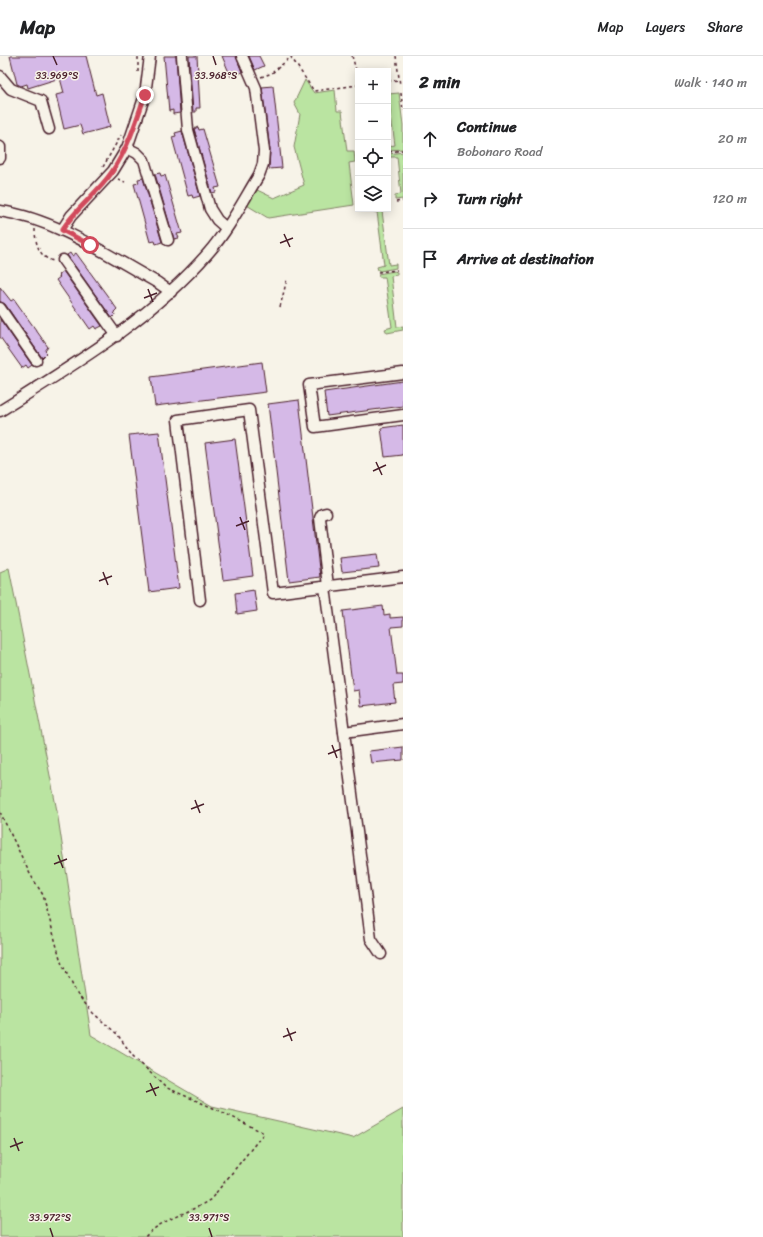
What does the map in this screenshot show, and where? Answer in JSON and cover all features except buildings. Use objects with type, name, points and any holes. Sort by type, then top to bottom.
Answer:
[{"type":"lane","points":[[62,230],[71,216],[110,175],[126,148],[145,95],[150,56]]},
{"type":"lane","points":[[182,56],[188,130],[210,209],[217,220],[226,228]]},
{"type":"lane","points":[[0,411],[117,336],[158,304],[211,250],[226,228],[259,176],[263,164],[264,151],[256,88],[242,56]]},
{"type":"lane","points":[[0,76],[11,89],[41,101],[49,129]]},
{"type":"lane","points":[[0,147],[0,158]]},
{"type":"lane","points":[[126,148],[137,153],[144,160],[168,240]]},
{"type":"lane","points":[[0,211],[37,219],[62,230],[158,283],[171,292]]},
{"type":"lane","points":[[63,260],[117,336]]},
{"type":"lane","points":[[0,308],[36,360]]},
{"type":"lane","points":[[403,373],[309,385],[315,427],[403,415]]},
{"type":"lane","points":[[200,600],[178,420],[249,410],[273,593],[403,577]]},
{"type":"lane","points":[[326,513],[322,514],[320,518],[326,587],[344,732],[371,939],[381,954]]},
{"type":"lane","points":[[344,732],[403,724]]},
{"type":"path","points":[[138,56],[138,75]]},
{"type":"path","points":[[352,56],[355,68]]},
{"type":"path","points":[[396,56],[400,85]]},
{"type":"path","points":[[253,80],[272,73],[291,57],[314,91],[355,85]]},
{"type":"path","points":[[391,81],[399,80]]},
{"type":"path","points":[[401,93],[403,111]]},
{"type":"path","points":[[101,169],[122,133]]},
{"type":"path","points":[[391,152],[403,150]]},
{"type":"path","points":[[396,202],[403,201]]},
{"type":"path","points":[[378,272],[397,270]]},
{"type":"path","points":[[280,307],[287,279]]},
{"type":"path","points":[[0,812],[30,874],[44,895],[61,962],[77,994],[93,1013],[117,1034],[133,1056],[165,1087],[264,1132],[211,1199],[201,1206],[154,1228],[145,1237]]},
{"type":"green space","points":[[305,80],[314,93],[335,90],[337,111],[342,111],[347,151],[354,151],[355,162],[349,163],[354,205],[268,218],[245,204],[255,189],[274,198],[304,185],[294,147],[300,114],[294,103]]},
{"type":"green space","points":[[399,93],[403,125],[403,149],[391,150],[391,146],[395,145],[391,116],[391,94]]},
{"type":"green space","points":[[403,152],[403,199],[395,200],[395,195],[401,194],[397,157],[391,157],[391,154]]},
{"type":"green space","points":[[377,212],[382,212],[389,265],[396,264],[396,268],[380,271],[378,270],[377,267],[384,265]]},
{"type":"green space","points":[[394,271],[397,272],[397,275],[391,276],[397,327],[403,326],[403,330],[387,333],[385,329],[392,327],[385,277],[379,277],[378,274]]},
{"type":"green space","points":[[9,568],[57,811],[91,1035],[212,1106],[353,1138],[403,1109],[403,1237],[0,1237],[0,572]]},
{"type":"route","points":[[90,245],[62,230],[71,216],[101,186],[112,171],[126,148],[145,95]]}]
